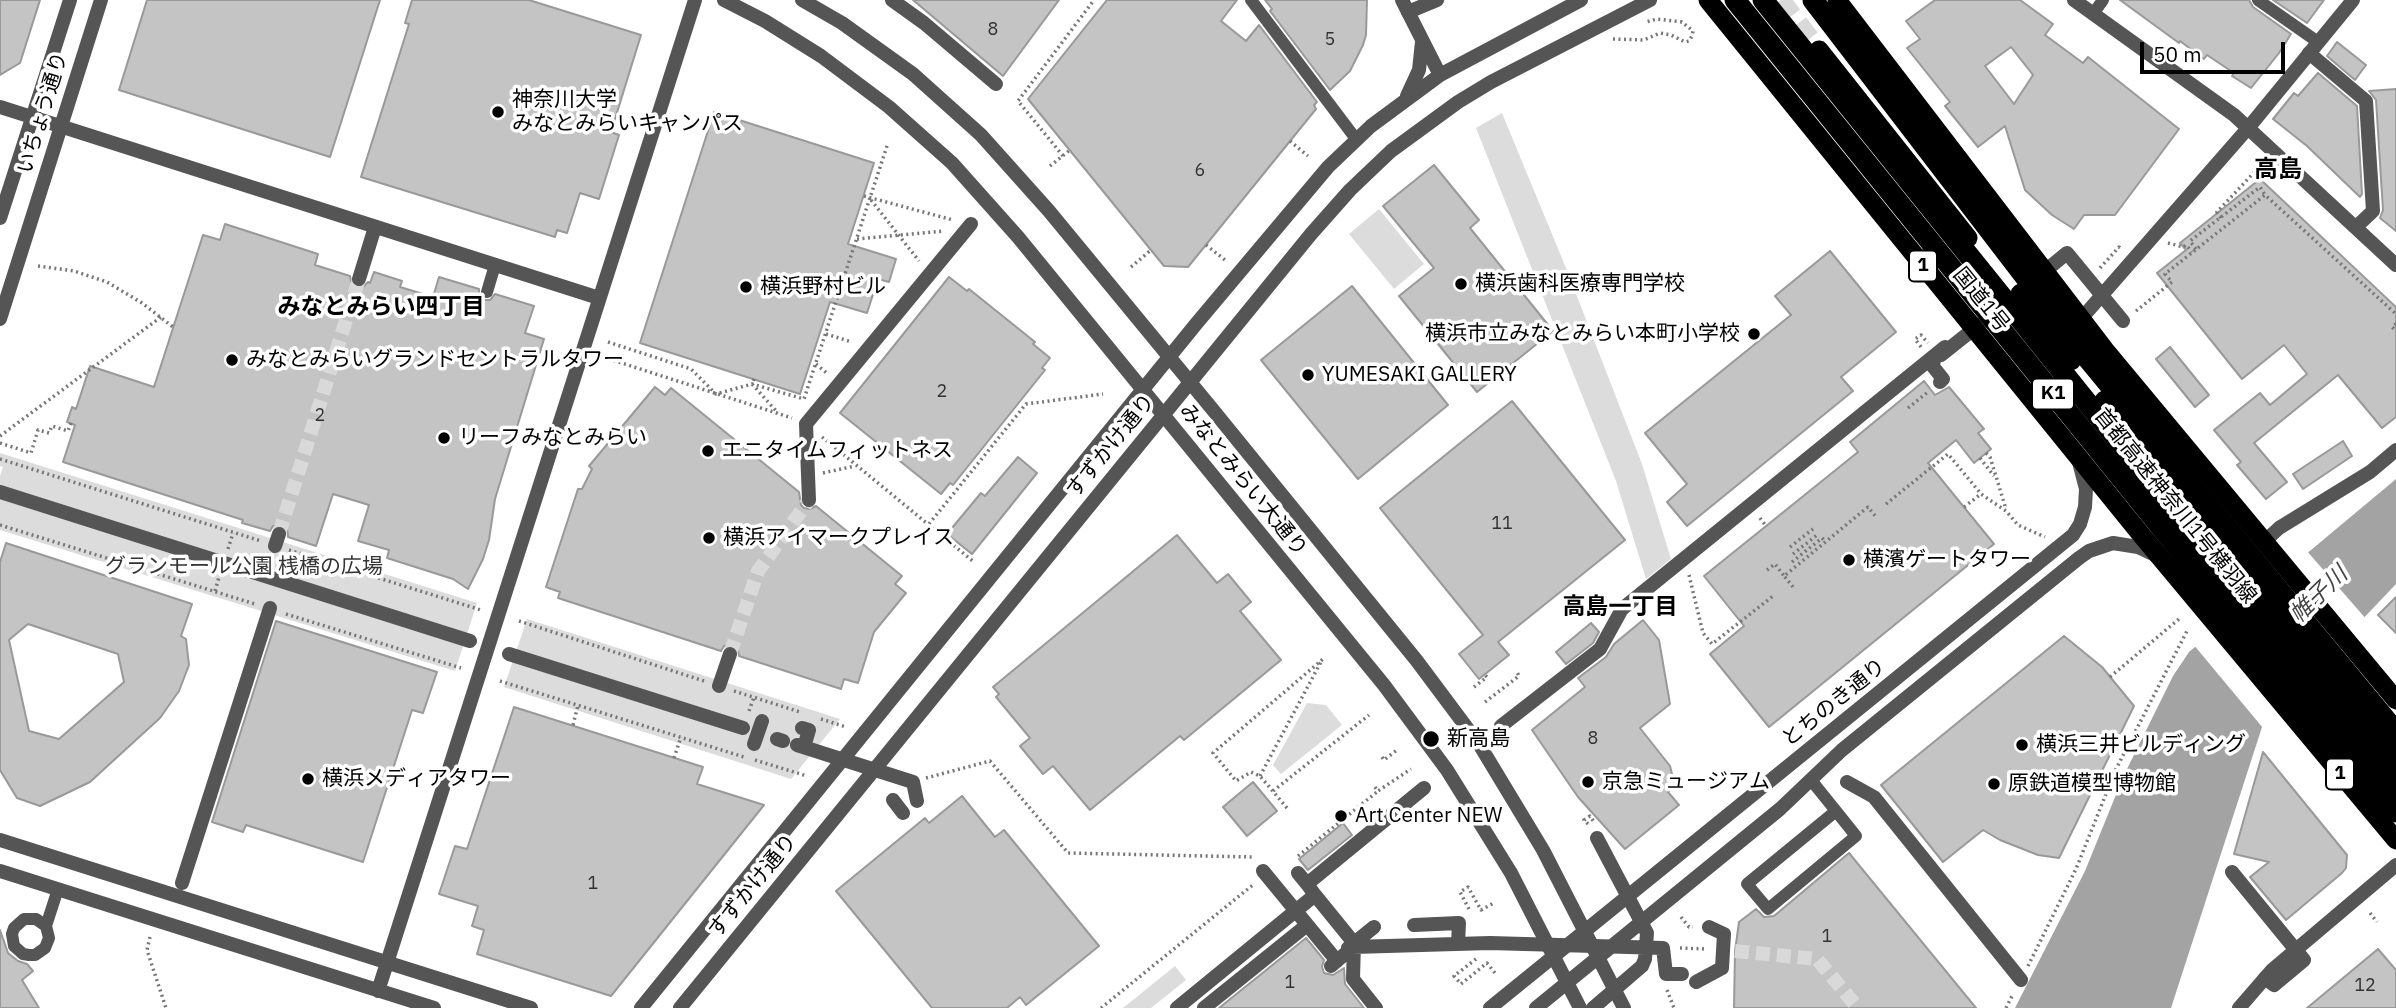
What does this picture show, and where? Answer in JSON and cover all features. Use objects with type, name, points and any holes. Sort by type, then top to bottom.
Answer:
[{"type":"highway","name":"国道1号","points":[[1707,0],[2139,532],[2396,840]]},
{"type":"highway","name":"首都高速神奈川1号横羽線","points":[[1735,0],[2256,645],[2396,812]]},
{"type":"highway","points":[[1763,0],[2320,680],[2396,759]]},
{"type":"highway","name":"首都高速神奈川1号横羽線","points":[[1813,0],[2090,360],[2396,732]]},
{"type":"highway","name":"国道1号","points":[[1836,0],[2081,319],[2396,700]]},
{"type":"highway","name":"国道1号","points":[[1819,50],[2078,376],[2104,404],[2156,446],[2219,488]]},
{"type":"highway","name":"国道1号","points":[[1801,65],[2069,402],[2139,532]]},
{"type":"highway","points":[[1873,78],[1922,157],[2044,326],[2320,680],[2396,786]]},
{"type":"highway","points":[[2374,785],[2396,806]]},
{"type":"street","name":"いちょう通り","points":[[0,218],[70,0]]},
{"type":"street","name":"いちょう通り","points":[[0,319],[101,0]]},
{"type":"street","points":[[378,991],[695,0]]},
{"type":"street","name":"みなとみらい大通り","points":[[724,0],[765,21],[821,56],[889,107],[952,163],[1018,237],[1384,685],[1447,770],[1511,873],[1580,1008]]},
{"type":"street","name":"みなとみらい大通り","points":[[802,0],[842,23],[913,74],[981,135],[1049,211],[1417,661],[1479,744],[1543,850],[1624,1008]]},
{"type":"street","points":[[892,0],[927,19],[996,84]]},
{"type":"street","points":[[1437,0],[1405,6],[1440,75]]},
{"type":"street","points":[[1169,358],[1295,203],[1356,139],[1440,75],[1581,0]]},
{"type":"street","name":"すずかけ通り","points":[[680,1008],[1350,190],[1391,151],[1430,121],[1491,82],[1650,0]]},
{"type":"street","points":[[2074,0],[2249,127],[2396,265]]},
{"type":"street","points":[[2081,319],[2249,127],[2353,0]]},
{"type":"street","points":[[1403,102],[1419,70],[1421,37]]},
{"type":"street","points":[[2313,48],[2367,101],[2373,211],[2356,227]]},
{"type":"street","points":[[0,107],[600,298]]},
{"type":"street","points":[[809,500],[806,424],[971,224]]},
{"type":"street","points":[[359,279],[375,226]]},
{"type":"street","points":[[1936,386],[1943,379],[1931,364],[1933,360],[2067,253],[2123,321]]},
{"type":"street","points":[[1501,726],[1600,649],[1622,609],[1945,346]]},
{"type":"street","name":"すずかけ通り","points":[[641,1008],[1169,358]]},
{"type":"street","points":[[2264,541],[2279,528],[2370,472],[2396,450]]},
{"type":"street","name":"とちのき通り","points":[[1490,1008],[2066,542],[2080,524],[2085,508],[2086,489],[2077,455]]},
{"type":"street","points":[[0,492],[470,641]]},
{"type":"street","name":"とちのき通り","points":[[1567,982],[1780,809],[1842,750],[2079,558],[2089,551],[2113,543],[2138,547],[2164,561]]},
{"type":"street","points":[[182,883],[270,608]]},
{"type":"street","points":[[509,654],[913,782],[917,801]]},
{"type":"street","points":[[719,686],[730,654]]},
{"type":"street","points":[[769,736],[809,730],[803,720]]},
{"type":"street","points":[[1847,782],[1874,797],[2021,980]]},
{"type":"street","points":[[1177,1008],[1306,884],[1424,789]]},
{"type":"street","points":[[893,800],[903,813]]},
{"type":"street","points":[[1592,1008],[1642,966],[1646,947],[1645,926],[1600,843],[1616,839]]},
{"type":"street","points":[[0,840],[531,1008]]},
{"type":"street","points":[[2239,1008],[2295,949],[2396,865]]},
{"type":"street","points":[[0,871],[433,1008]]},
{"type":"street","points":[[1263,871],[1336,960]]},
{"type":"street","points":[[2232,872],[2295,949]]},
{"type":"street","points":[[1306,884],[1354,943],[1353,979],[1376,1008]]},
{"type":"street","points":[[1414,925],[1439,920],[1459,923],[1465,943]]},
{"type":"street","points":[[1204,1008],[1304,921]]},
{"type":"street","points":[[1336,960],[1374,927]]},
{"type":"street","points":[[1696,982],[1723,968],[1729,951],[1724,934],[1709,927]]},
{"type":"street","points":[[1336,960],[1353,947],[1465,943],[1664,947],[1666,974],[1682,974]]},
{"type":"street","points":[[1536,1008],[1567,982]]},
{"type":"lane","points":[[1251,0],[1356,139]]},
{"type":"lane","points":[[2093,14],[2103,0]]},
{"type":"lane","points":[[2258,0],[2313,48]]},
{"type":"lane","points":[[487,292],[495,265]]},
{"type":"lane","points":[[1811,780],[1836,811],[1856,836],[1768,909],[1747,884],[1836,811]]},
{"type":"lane","points":[[46,926],[58,889]]},
{"type":"path","points":[[1063,156],[1018,101],[1094,0]]},
{"type":"path","points":[[1604,42],[1620,39],[1644,40],[1660,33],[1685,42],[1692,36],[1693,31],[1689,26],[1669,19],[1657,19],[1637,27]]},
{"type":"path","points":[[1290,141],[1308,156]]},
{"type":"path","points":[[608,342],[691,369],[716,394],[753,382],[804,400],[888,142]]},
{"type":"path","points":[[1050,166],[1070,150]]},
{"type":"path","points":[[2221,218],[2217,212],[2264,162]]},
{"type":"path","points":[[2168,243],[2183,247],[2260,187],[2265,195],[2396,314]]},
{"type":"path","points":[[2123,321],[2172,282],[2165,274],[2265,195]]},
{"type":"path","points":[[864,196],[953,220]]},
{"type":"path","points":[[870,198],[919,261]]},
{"type":"path","points":[[857,239],[944,231]]},
{"type":"path","points":[[2188,243],[2194,251]]},
{"type":"path","points":[[1206,244],[1225,260]]},
{"type":"path","points":[[2090,280],[2119,247]]},
{"type":"path","points":[[1131,267],[1151,250]]},
{"type":"path","points":[[38,266],[74,271],[107,282],[142,303],[173,327]]},
{"type":"path","points":[[0,436],[161,317]]},
{"type":"path","points":[[2396,324],[2392,327],[2396,331]]},
{"type":"path","points":[[816,364],[825,372]]},
{"type":"path","points":[[753,382],[779,415]]},
{"type":"path","points":[[1908,408],[1936,386]]},
{"type":"path","points":[[928,525],[1026,404],[1103,394]]},
{"type":"path","points":[[0,443],[31,453],[38,430],[49,433],[51,426],[68,431],[71,423]]},
{"type":"path","points":[[1986,453],[2006,511]]},
{"type":"path","points":[[1886,504],[1948,454],[1981,494],[2006,511],[2018,525],[2045,537]]},
{"type":"path","points":[[1980,458],[1996,477]]},
{"type":"path","points":[[0,459],[277,540],[481,610]]},
{"type":"path","points":[[808,477],[855,466]]},
{"type":"path","points":[[1964,507],[1981,494]]},
{"type":"path","points":[[1784,576],[1868,508],[1877,519]]},
{"type":"path","points":[[0,524],[461,668]]},
{"type":"path","points":[[1790,547],[1813,529]]},
{"type":"path","points":[[1793,554],[1817,535]]},
{"type":"path","points":[[1792,562],[1822,538],[1826,542]]},
{"type":"path","points":[[1685,558],[1703,633],[1716,649]]},
{"type":"path","points":[[1768,570],[1775,564],[1793,587]]},
{"type":"path","points":[[1712,644],[1773,596]]},
{"type":"path","points":[[1760,598],[1764,603]]},
{"type":"path","points":[[2110,677],[2179,619]]},
{"type":"path","points":[[519,621],[719,686],[803,720]]},
{"type":"path","points":[[2006,1008],[2076,869],[2116,769],[2188,629]]},
{"type":"path","points":[[1260,775],[1324,659],[1213,753],[1236,780],[1251,772],[1260,775],[1287,808]]},
{"type":"path","points":[[1485,702],[1519,676],[1517,672]]},
{"type":"path","points":[[1474,687],[1487,677],[1485,675]]},
{"type":"path","points":[[500,681],[807,776]]},
{"type":"path","points":[[573,725],[578,705]]},
{"type":"path","points":[[1273,791],[1369,715]]},
{"type":"path","points":[[814,716],[846,727]]},
{"type":"path","points":[[674,758],[681,737]]},
{"type":"path","points":[[1382,757],[1384,760],[1397,750]]},
{"type":"path","points":[[913,782],[990,761],[1068,853],[1252,857],[1263,871]]},
{"type":"path","points":[[1297,856],[1376,789],[1410,769]]},
{"type":"path","points":[[1101,1008],[1254,883]]},
{"type":"path","points":[[1470,911],[1460,892],[1468,887],[1481,911],[1494,903]]},
{"type":"path","points":[[2370,913],[2377,922]]},
{"type":"path","points":[[1681,917],[1689,927]]},
{"type":"path","points":[[150,937],[147,950],[166,1008]]},
{"type":"path","points":[[1664,947],[1729,951]]},
{"type":"path","points":[[1475,960],[1454,976],[1461,984],[1487,963],[1495,973]]},
{"type":"path","points":[[1666,985],[1674,1008]]},
{"type":"green space","points":[[1502,113],[1642,464],[1671,559],[1646,579],[1616,481],[1476,128]]},
{"type":"green space","points":[[1379,209],[1424,264],[1394,289],[1349,234]]},
{"type":"green space","name":"グランモール公園 桟橋の広場","points":[[0,453],[477,603],[455,671],[0,530],[0,476],[3,467],[0,466]]},
{"type":"green space","points":[[527,619],[840,719],[791,779],[504,687]]},
{"type":"green space","points":[[1307,703],[1326,705],[1342,725],[1281,774],[1273,765]]},
{"type":"green space","points":[[1175,966],[1186,980],[1151,1008],[1123,1008]]},
{"type":"water","name":"帷子川","points":[[2396,479],[2396,584],[2263,724],[2171,1008],[2015,1008],[2085,871],[2124,775],[2173,676],[2189,652]]},
{"type":"pier","points":[[2306,550],[2367,620],[2263,728],[2193,644]]},
{"type":"building","points":[[0,0],[40,0],[20,63],[0,75]]},
{"type":"building","points":[[147,0],[380,0],[330,157],[119,90]]},
{"type":"building","name":"神奈川大学 みなとみらいキャンパス","points":[[412,0],[529,0],[641,35],[611,132],[619,135],[599,199],[580,193],[567,233],[557,230],[555,237],[361,177],[409,24],[405,23]]},
{"type":"building","points":[[913,0],[1059,0],[1003,76]]},
{"type":"building","points":[[1107,0],[1237,0],[1221,21],[1246,41],[1259,25],[1317,102],[1314,105],[1316,109],[1188,267],[1164,266],[1028,99]]},
{"type":"building","points":[[1265,0],[1367,0],[1366,35],[1363,45],[1350,71],[1330,90],[1270,11],[1272,9]]},
{"type":"building","points":[[1935,0],[2020,0],[2053,24],[2045,35],[2083,63],[2088,57],[2179,129],[2115,215],[2084,215],[2074,229],[2052,215],[2025,190],[2005,126],[1978,147],[1945,106],[1950,102],[1907,48],[1920,39],[1906,21]],"holes":[[[2011,47],[2033,75],[2014,104],[1985,66]]]},
{"type":"building","points":[[2120,0],[2249,0],[2253,7],[2291,34],[2251,88],[2232,76],[2234,73],[2207,55],[2204,59],[2180,41],[2179,43]]},
{"type":"building","points":[[2273,0],[2324,0],[2307,23]]},
{"type":"building","points":[[2337,42],[2366,65],[2355,80],[2327,56]]},
{"type":"building","points":[[2318,73],[2357,106],[2360,197],[2307,146],[2273,119],[2294,93],[2298,96]]},
{"type":"building","points":[[2396,89],[2396,231],[2380,218],[2383,210],[2376,100],[2369,91]]},
{"type":"building","name":"横浜野村ビル","points":[[714,112],[874,163],[848,244],[896,259],[889,282],[878,279],[867,313],[830,302],[800,394],[640,343]]},
{"type":"building","points":[[1434,165],[1479,220],[1470,228],[1553,331],[1477,392],[1399,296],[1434,268],[1383,206]]},
{"type":"building","points":[[2260,179],[2396,307],[2396,417],[2382,428],[2338,375],[2254,443],[2287,482],[2266,499],[2237,465],[2241,462],[2214,430],[2260,393],[2270,405],[2307,374],[2284,345],[2242,379],[2157,273],[2186,250],[2180,243]]},
{"type":"building","points":[[225,224],[318,254],[315,265],[350,276],[352,285],[357,288],[370,283],[374,272],[402,281],[400,287],[433,297],[439,277],[479,289],[479,295],[484,300],[490,300],[495,294],[534,306],[525,333],[544,339],[495,499],[489,540],[468,589],[453,579],[387,558],[389,550],[358,541],[369,505],[333,494],[316,546],[288,537],[287,528],[281,525],[273,526],[270,531],[242,523],[243,520],[63,462],[75,425],[67,422],[72,407],[76,409],[90,366],[154,387],[203,235],[220,240]]},
{"type":"building","points":[[1830,251],[1896,332],[1841,377],[1853,391],[1687,526],[1667,502],[1687,484],[1645,433],[1791,315],[1775,296]]},
{"type":"building","points":[[949,277],[967,291],[969,289],[1035,342],[1033,344],[1050,358],[1042,368],[1045,370],[953,485],[950,483],[941,494],[840,413]]},
{"type":"building","points":[[1352,286],[1448,405],[1358,479],[1261,360]]},
{"type":"building","points":[[2170,347],[2209,395],[2195,407],[2156,359]]},
{"type":"building","name":"横濱ゲートタワー","points":[[1924,381],[1935,395],[1949,387],[1984,429],[1978,433],[1991,449],[1974,463],[1956,440],[1928,463],[1994,544],[1769,727],[1710,654],[1744,626],[1704,576],[1858,452],[1850,442]]},
{"type":"building","name":"横浜アイマークプレイス","points":[[655,387],[665,395],[671,388],[799,492],[804,508],[816,506],[902,576],[895,584],[906,593],[874,632],[858,683],[844,679],[841,689],[739,656],[738,648],[732,645],[724,646],[721,651],[558,598],[560,592],[546,587],[578,489],[582,489],[592,469],[589,466]]},
{"type":"building","points":[[1512,401],[1625,540],[1498,642],[1509,655],[1479,679],[1459,654],[1483,635],[1380,508]]},
{"type":"building","points":[[2343,441],[2352,456],[2303,489],[2293,474]]},
{"type":"building","points":[[1018,457],[1037,473],[972,554],[947,534],[981,493],[985,496]]},
{"type":"building","points":[[1177,535],[1217,583],[1228,574],[1251,602],[1240,611],[1281,660],[1184,740],[1180,736],[1090,810],[1053,766],[1043,774],[1020,746],[1030,738],[996,697],[999,694],[993,687]]},
{"type":"building","points":[[6,543],[192,604],[181,636],[186,639],[189,665],[179,691],[160,718],[90,782],[40,806],[17,798],[0,770],[0,562]],"holes":[[[28,624],[118,654],[124,682],[59,739],[29,731],[9,640]]]},
{"type":"building","points":[[2396,597],[2396,633],[2378,615]]},
{"type":"building","points":[[1643,620],[1659,640],[1670,704],[1640,728],[1670,766],[1675,786],[1668,792],[1679,805],[1625,849],[1578,797],[1532,730],[1585,687],[1578,678],[1606,657],[1614,644]]},
{"type":"building","name":"横浜メディアタワー","points":[[276,621],[437,672],[423,713],[412,710],[363,862],[246,825],[243,832],[212,822]]},
{"type":"building","points":[[1591,623],[1599,632],[1593,643],[1566,664],[1556,652]]},
{"type":"building","name":"横浜三井ビルディング","points":[[2064,636],[2102,667],[2134,706],[2059,858],[2038,855],[1983,830],[1943,862],[1881,785]]},
{"type":"building","points":[[514,707],[703,767],[697,784],[764,805],[611,996],[477,954],[484,930],[472,926],[478,906],[439,894],[455,846],[467,849]]},
{"type":"building","points":[[2263,752],[2347,855],[2346,868],[2342,873],[2286,920],[2250,877],[2269,862],[2234,854]]},
{"type":"building","points":[[1253,782],[1277,811],[1247,836],[1223,807]]},
{"type":"building","points":[[962,796],[995,837],[1004,830],[1099,946],[1026,1005],[1020,997],[1007,1008],[932,1008],[836,891],[925,818],[929,823]]},
{"type":"building","points":[[1343,823],[1352,835],[1308,870],[1299,859]]},
{"type":"building","points":[[1849,853],[1976,1008],[1734,1008],[1735,951],[1739,922],[1756,909],[1764,917],[1774,916]]},
{"type":"building","points":[[0,930],[8,953],[27,964],[33,971],[22,980],[39,1008],[0,1008]]},
{"type":"building","points":[[1306,938],[1324,960],[1324,973],[1333,975],[1344,968],[1345,984],[1364,1008],[1219,1008]]},
{"type":"building","points":[[2378,949],[2396,970],[2396,1008],[2307,1008]]},
{"type":"tunnel","points":[[1781,0],[1819,50]]},
{"type":"tunnel","points":[[279,534],[359,279]]},
{"type":"tunnel","points":[[730,654],[758,571],[809,500]]},
{"type":"tunnel","points":[[1735,951],[1817,959],[1858,1008]]},
{"type":"place","name":"神奈川大学 みなとみらいキャンパス","points":[[498,112]]},
{"type":"place","name":"横浜歯科医療専門学校","points":[[1461,284]]},
{"type":"place","name":"横浜野村ビル","points":[[746,287]]},
{"type":"place","name":"横浜市立みなとみらい本町小学校","points":[[1754,334]]},
{"type":"place","name":"みなとみらいグランドセントラルタワー","points":[[232,360]]},
{"type":"place","name":"YUMESAKI GALLERY","points":[[1308,375]]},
{"type":"place","name":"リーフみなとみらい","points":[[444,438]]},
{"type":"place","name":"エニタイムフィットネス","points":[[708,451]]},
{"type":"place","name":"横浜アイマークプレイス","points":[[709,538]]},
{"type":"place","name":"横濱ゲートタワー","points":[[1849,560]]},
{"type":"place","name":"新高島","points":[[1431,739]]},
{"type":"place","name":"横浜三井ビルディング","points":[[2022,745]]},
{"type":"place","name":"横浜メディアタワー","points":[[308,779]]},
{"type":"place","name":"京急ミュージアム","points":[[1588,782]]},
{"type":"place","name":"原鉄道模型博物館","points":[[1994,784]]},
{"type":"place","name":"Art Center NEW","points":[[1341,816]]},
{"type":"district","name":"高島","points":[[2278,170]]},
{"type":"district","name":"みなとみらい四丁目","points":[[381,307]]},
{"type":"district","name":"高島一丁目","points":[[1620,607]]}]
